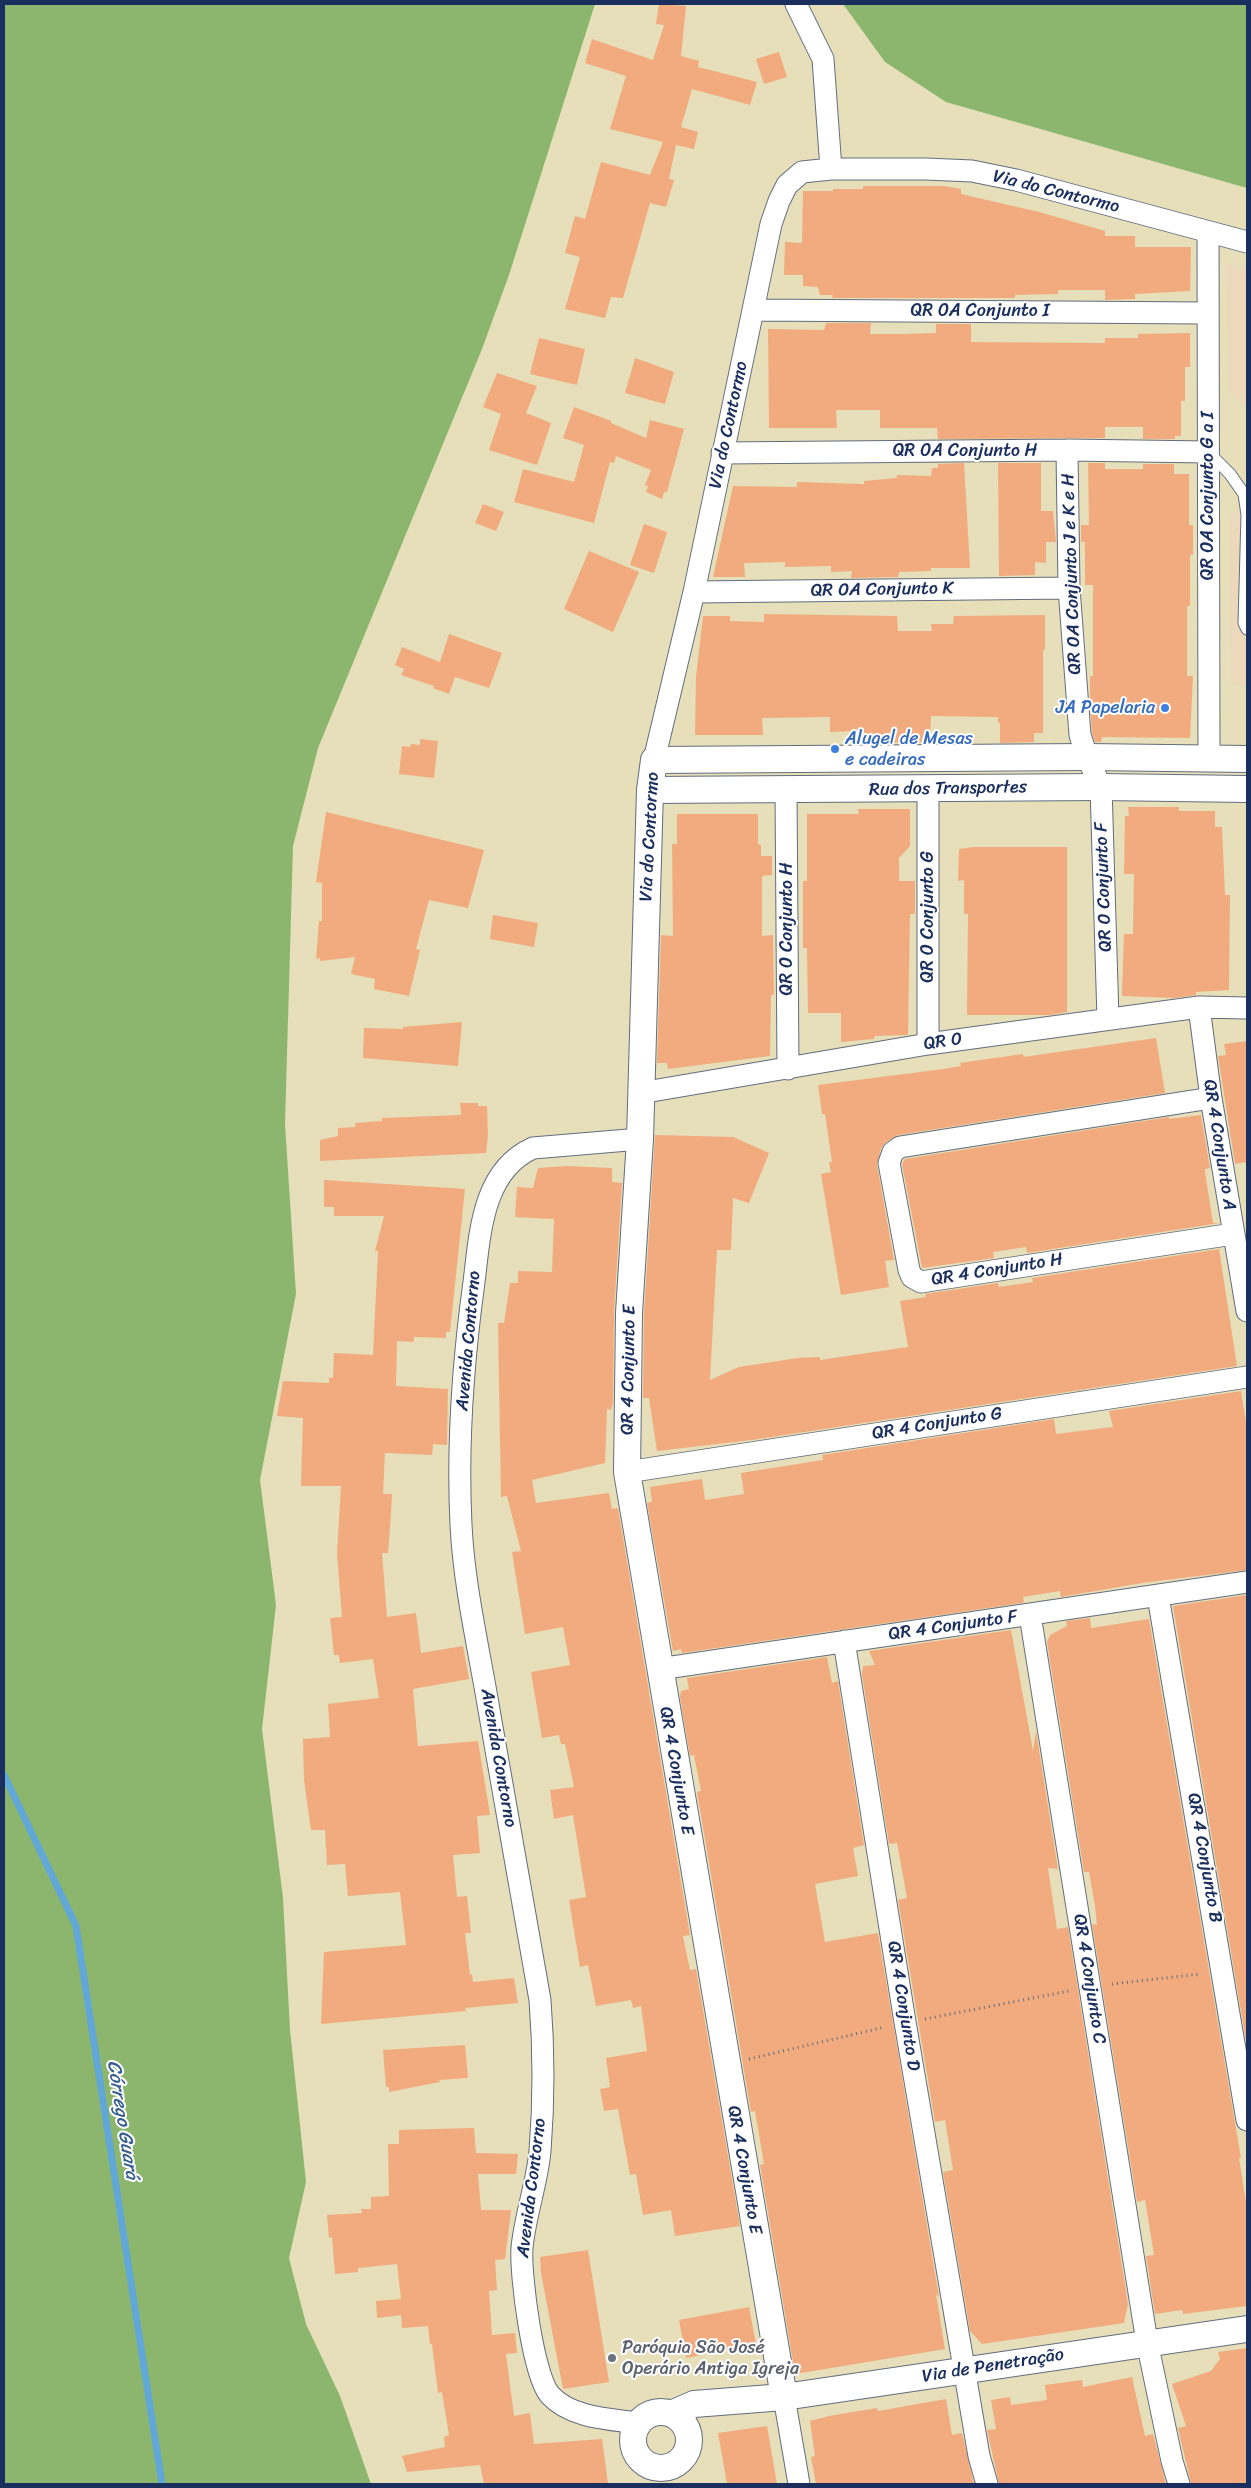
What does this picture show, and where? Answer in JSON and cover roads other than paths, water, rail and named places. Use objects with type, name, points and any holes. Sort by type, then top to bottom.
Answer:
[{"type":"street","points":[[796,4],[823,59],[831,169]]},
{"type":"street","name":"Via do Contormo","points":[[640,1139],[650,790],[654,760],[694,592],[771,224],[778,201],[788,185],[802,172],[831,169],[972,171],[1016,180],[1247,242]]},
{"type":"street","name":"QR 0A Conjunto G a I","points":[[1208,232],[1209,760]]},
{"type":"street","name":"QR 0A Conjunto I","points":[[753,310],[1207,313]]},
{"type":"street","name":"QR 0A Conjunto H","points":[[722,453],[1068,450],[1208,452]]},
{"type":"street","name":"QR 0A Conjunto J e K e H","points":[[1068,450],[1069,588],[1080,735],[1086,757]]},
{"type":"street","name":"QR 0A Conjunto K","points":[[694,592],[1069,588]]},
{"type":"street","name":"Rua dos Transportes","points":[[654,760],[1086,757],[1247,759]]},
{"type":"street","name":"QR 0 Conjunto F","points":[[1086,757],[1101,787],[1108,1019]]},
{"type":"street","name":"Rua dos Transportes","points":[[650,790],[1101,787],[1247,789]]},
{"type":"street","name":"QR 0 Conjunto G","points":[[928,789],[928,1044]]},
{"type":"street","name":"QR 0 Conjunto H","points":[[786,790],[788,1069]]},
{"type":"street","name":"QR 0","points":[[640,1093],[928,1044],[1199,1008],[1247,1008]]},
{"type":"street","name":"QR 4 Conjunto A","points":[[1199,1008],[1211,1098],[1247,1311]]},
{"type":"street","name":"QR 4 Conjunto H","points":[[1211,1098],[900,1147],[893,1152],[890,1162],[910,1270],[912,1277],[920,1282],[1233,1234]]},
{"type":"street","name":"QR 4 Conjunto E","points":[[640,1139],[630,1313],[627,1472],[784,2397]]},
{"type":"street","name":"Avenida Contorno","points":[[638,2423],[576,2412],[561,2404],[549,2394],[536,2364],[521,2262],[522,2245],[537,2179],[540,2152],[544,2079],[542,2019],[466,1569],[461,1526],[461,1480],[464,1358],[480,1236],[494,1184],[505,1166],[519,1155],[533,1148],[640,1139]]},
{"type":"street","name":"QR 4 Conjunto G","points":[[627,1472],[1247,1377]]},
{"type":"street","name":"QR 4 Conjunto F","points":[[659,1669],[1247,1582]]},
{"type":"street","name":"QR 4 Conjunto B","points":[[1158,1596],[1247,2120]]},
{"type":"street","name":"QR 4 Conjunto C","points":[[1030,1615],[1147,2342],[1172,2461],[1179,2484]]},
{"type":"street","name":"QR 4 Conjunto D","points":[[844,1642],[979,2456],[987,2484]]},
{"type":"street","name":"Via de Penetração","points":[[680,2423],[739,2401],[784,2397],[1247,2328]]},
{"type":"street","points":[[784,2397],[799,2484]]},
{"type":"street","points":[[639,2459],[651,2467],[666,2468],[675,2473],[686,2453],[689,2443],[680,2423],[659,2412],[648,2415],[638,2423],[633,2435],[633,2447],[639,2459],[642,2484]]},
{"type":"lane","points":[[1208,452],[1230,474],[1244,494],[1247,515],[1247,584],[1244,623],[1247,629]]},
{"type":"waterway","name":"Córrego Guará","points":[[4,1775],[76,1926],[162,2484]]},
{"type":"place","name":"JA Papelaria","points":[[1165,708]]},
{"type":"place","name":"Alugel de Mesas e cadeiras","points":[[835,749]]},
{"type":"place","name":"Paróquia São José Operário Antiga Igreja","points":[[612,2358]]}]
